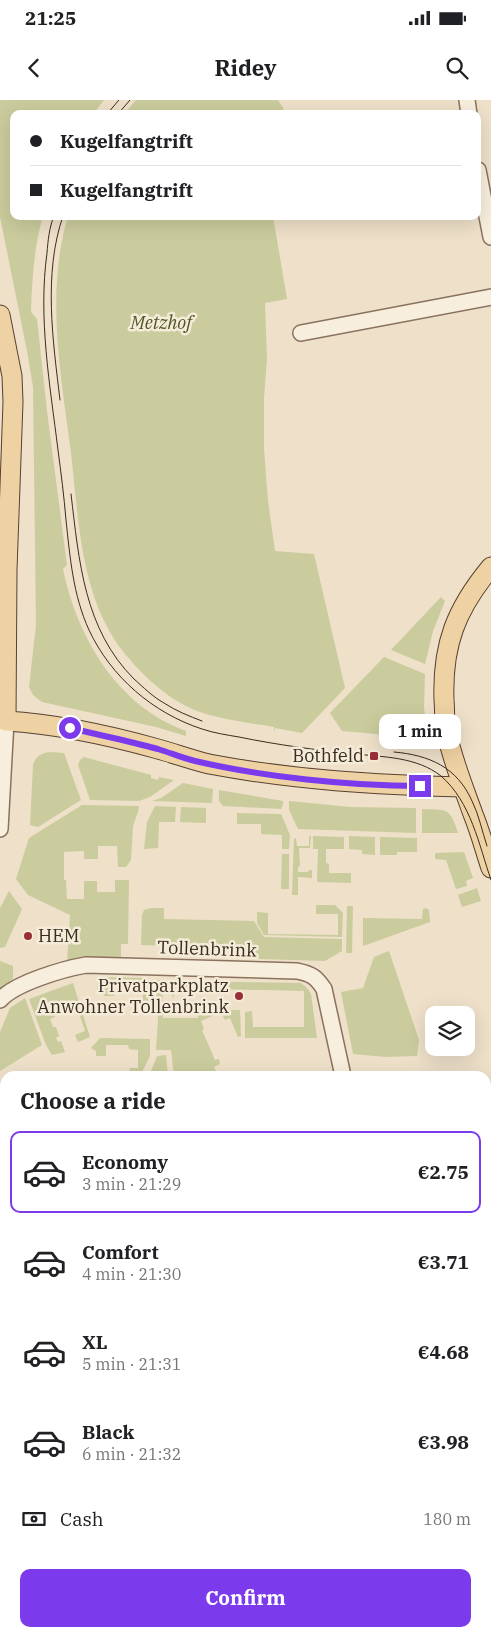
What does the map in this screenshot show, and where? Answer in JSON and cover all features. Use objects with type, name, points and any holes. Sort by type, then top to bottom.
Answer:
[{"type":"main road","points":[[0,315],[12,376],[13,402],[3,721],[70,728],[150,747],[200,762],[291,777],[357,784],[462,787]]},
{"type":"main road","points":[[491,567],[466,602],[456,620],[449,638],[443,675],[446,728],[462,787],[474,815],[491,868]]},
{"type":"street","points":[[481,186],[491,238]]},
{"type":"street","points":[[300,333],[491,297]]},
{"type":"street","points":[[0,829],[3,721]]},
{"type":"street","name":"Tollenbrink","points":[[0,1000],[6,993],[20,986],[69,968],[86,965],[297,970],[310,973],[317,979],[324,990],[342,1071]]},
{"type":"green space","points":[[0,100],[104,100],[96,110],[10,110],[10,220],[42,220],[34,264],[31,312],[37,319],[67,565],[63,569],[69,594],[90,644],[120,687],[161,720],[186,731],[186,736],[156,727],[42,702],[33,695],[29,687],[36,625],[33,387],[0,217]]},
{"type":"green space","points":[[136,100],[278,100],[283,110],[127,110]]},
{"type":"green space","name":"Metzhof","points":[[67,220],[274,220],[287,299],[265,303],[267,358],[264,398],[264,449],[268,501],[275,551],[314,554],[345,688],[302,733],[275,728],[274,734],[274,727],[209,715],[189,708],[169,696],[133,664],[111,633],[99,610],[90,585],[84,559],[60,364],[56,304],[61,245]]},
{"type":"green space","points":[[441,597],[445,601],[433,631],[425,664],[391,650]]},
{"type":"green space","points":[[384,657],[425,674],[424,708],[427,728],[420,738],[342,731],[330,713]]},
{"type":"green space","points":[[50,752],[64,753],[81,800],[38,827],[30,825],[33,765],[39,756]]},
{"type":"green space","points":[[84,757],[151,775],[151,778],[158,780],[159,777],[174,780],[150,797],[139,801],[90,800],[78,765]]},
{"type":"green space","points":[[183,783],[213,789],[212,803],[152,801],[161,798]]},
{"type":"green space","points":[[219,790],[283,801],[283,805],[281,809],[223,806],[219,801]]},
{"type":"green space","points":[[289,801],[351,807],[416,808],[416,833],[298,829],[289,810]]},
{"type":"green space","points":[[82,805],[139,806],[133,826],[131,860],[126,867],[118,867],[117,846],[98,846],[98,859],[84,859],[84,851],[64,852],[64,880],[66,880],[67,899],[84,899],[84,881],[97,881],[97,892],[115,892],[115,880],[129,880],[128,944],[121,944],[121,959],[78,959],[67,963],[70,915],[28,895],[16,879],[29,838]]},
{"type":"green space","points":[[155,806],[176,807],[175,822],[159,822],[158,848],[144,849],[147,822]]},
{"type":"green space","points":[[181,807],[206,808],[206,823],[180,822]]},
{"type":"green space","points":[[422,809],[442,810],[450,814],[458,833],[422,833]]},
{"type":"green space","points":[[237,813],[281,814],[290,835],[289,849],[282,849],[282,835],[261,834],[261,824],[237,824]]},
{"type":"green space","points":[[309,836],[311,836],[310,848],[299,848],[300,866],[298,867],[298,872],[312,870],[312,878],[298,877],[298,895],[292,895],[294,839],[296,838],[297,846],[309,846]]},
{"type":"green space","points":[[313,836],[344,837],[344,849],[326,849],[326,863],[329,864],[329,873],[351,873],[351,883],[317,882],[318,849],[313,849]]},
{"type":"green space","points":[[349,836],[375,837],[375,855],[362,854],[362,850],[349,849]]},
{"type":"green space","points":[[380,837],[417,838],[417,852],[397,852],[397,855],[380,855]]},
{"type":"green space","points":[[464,852],[473,878],[466,881],[467,886],[456,889],[446,860],[435,859],[435,853]]},
{"type":"green space","points":[[282,854],[289,854],[289,889],[281,889]]},
{"type":"green space","points":[[477,888],[481,901],[462,907],[458,895]]},
{"type":"green space","points":[[9,891],[22,909],[5,947],[0,948],[0,908]]},
{"type":"green space","points":[[316,905],[335,905],[343,913],[342,937],[264,935],[257,923],[257,912],[268,913],[268,934],[338,935],[338,914],[316,914]]},
{"type":"green space","points":[[347,906],[353,906],[352,953],[346,953]]},
{"type":"green space","points":[[164,908],[164,919],[254,921],[264,937],[342,939],[342,951],[325,961],[259,959],[250,948],[141,945],[142,915],[144,910]]},
{"type":"green space","points":[[423,909],[429,910],[430,922],[363,946],[363,918],[422,919]]},
{"type":"green space","points":[[389,951],[419,1040],[417,1056],[386,1057],[353,1054],[341,992],[363,988],[374,957]]},
{"type":"green space","points":[[0,961],[13,966],[13,985],[0,992]]},
{"type":"green space","points":[[98,977],[147,978],[149,1004],[143,1004],[143,984],[114,983],[114,996],[104,996],[101,990],[97,990]]},
{"type":"green space","points":[[156,980],[162,980],[163,1018],[198,1018],[198,1010],[240,1010],[241,1036],[238,1037],[230,1018],[225,1020],[221,1012],[201,1021],[204,1029],[202,1030],[215,1060],[219,1059],[220,1064],[214,1067],[216,1071],[173,1071],[171,1050],[156,1050],[158,1020]]},
{"type":"green space","points":[[170,981],[301,983],[311,994],[317,1038],[245,1038],[245,1012],[252,1011],[253,1027],[304,1027],[304,991],[174,988],[174,998],[171,994]]},
{"type":"green space","points":[[73,983],[90,1037],[78,1042],[75,1035],[85,1031],[78,1010],[73,1011],[70,1003],[52,1009],[55,1017],[50,1019],[53,1027],[56,1027],[59,1036],[56,1038],[58,1042],[61,1041],[65,1052],[52,1055],[46,1045],[29,999]]},
{"type":"green space","points":[[25,998],[42,1045],[0,1071],[0,1032],[10,1008]]},
{"type":"green space","points":[[100,1038],[150,1039],[150,1056],[142,1071],[130,1071],[130,1068],[138,1068],[138,1050],[129,1049],[128,1045],[106,1045],[106,1056],[96,1056],[96,1051],[91,1048]]},
{"type":"green space","points":[[166,1055],[168,1071],[151,1071],[157,1056]]},
{"type":"tram line","points":[[110,110],[119,100]]},
{"type":"tram line","points":[[121,110],[130,100]]},
{"type":"tram line","points":[[53,220],[49,234],[45,277],[44,327],[46,352],[73,576],[79,603],[89,630],[98,647],[109,663],[135,691],[167,713],[202,729],[283,745],[389,757],[411,761],[432,770],[451,786],[467,811],[491,880]]},
{"type":"tram line","points":[[60,400],[51,308],[51,284],[53,261],[62,220]]},
{"type":"tram line","points":[[71,494],[81,569],[94,616],[104,638],[117,659],[148,692],[173,708],[202,721]]},
{"type":"tram line","points":[[394,752],[419,756],[430,760],[450,771],[458,779],[466,789],[479,817],[487,846]]},
{"type":"place","name":"Bothfeld","points":[[374,756]]},
{"type":"place","name":"HEM","points":[[28,936]]},
{"type":"place","name":"Privatparkplatz Anwohner Tollenbrink","points":[[239,996]]},
{"type":"route","points":[[70,728],[159,749],[192,760],[232,768],[357,784],[420,786]]}]
